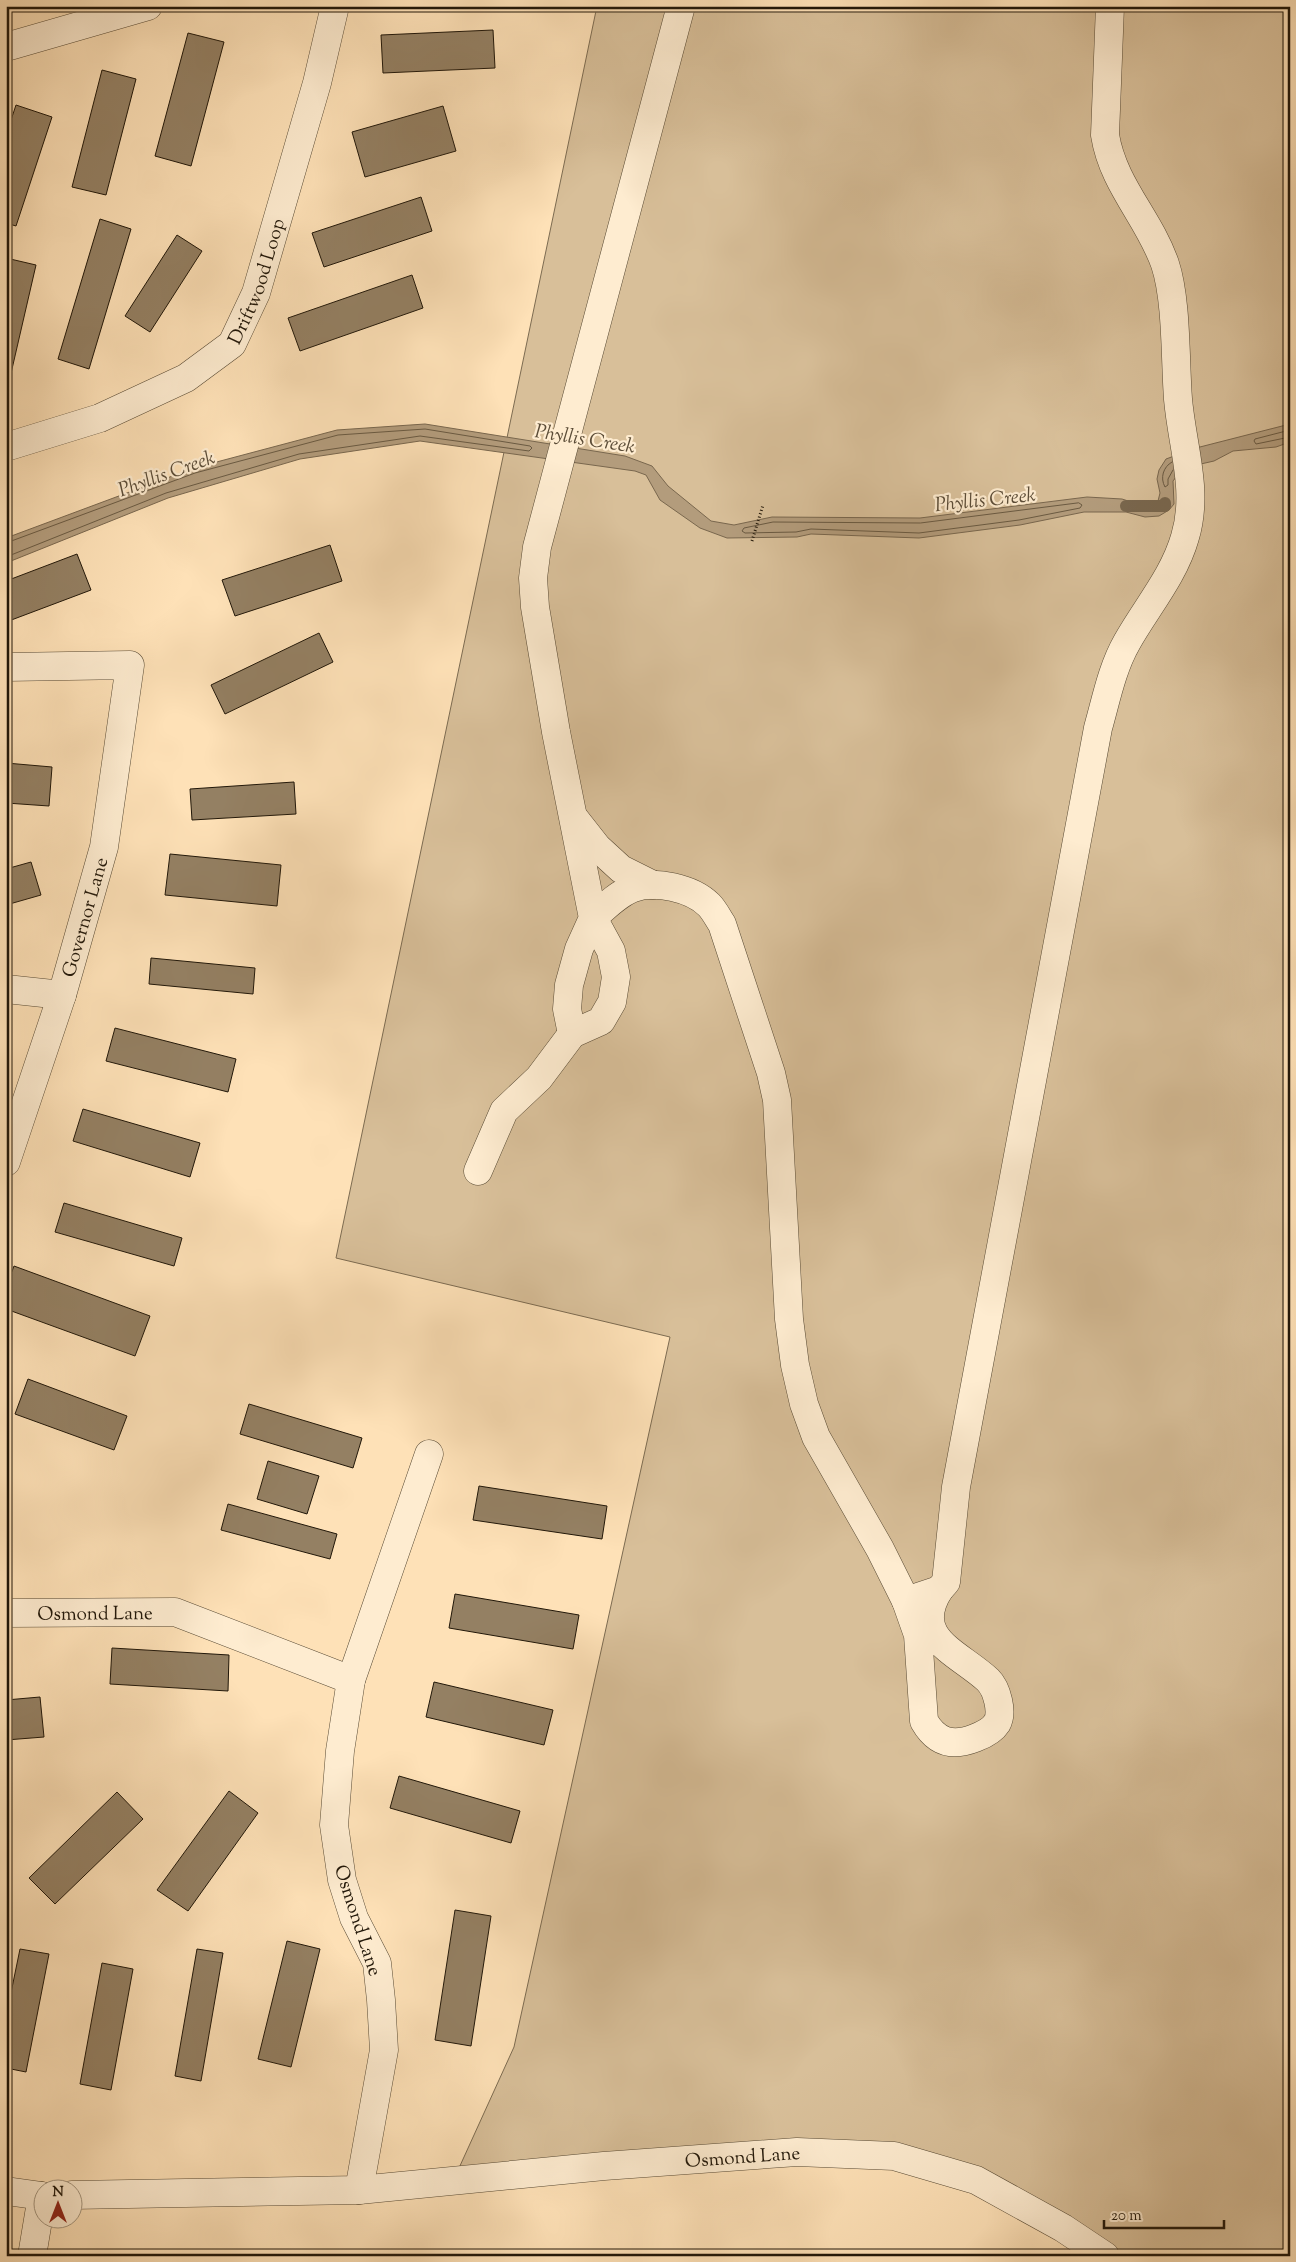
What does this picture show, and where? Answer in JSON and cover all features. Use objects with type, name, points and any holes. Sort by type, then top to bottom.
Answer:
[{"type":"street","points":[[6,47],[148,6]]},
{"type":"street","name":"Driftwood Loop","points":[[6,447],[100,418],[186,378],[232,344],[256,293],[317,83],[335,6]]},
{"type":"street","points":[[478,1171],[504,1111],[539,1078],[572,1034],[601,1021],[612,1002],[616,977],[611,951],[593,918],[552,713],[535,607],[533,578],[536,547],[681,6]]},
{"type":"street","points":[[572,1034],[567,1009],[569,985],[579,949],[593,918],[616,898],[628,891],[634,888],[653,885],[677,888],[695,895],[709,905],[722,924],[771,1073],[777,1100],[789,1319],[795,1365],[804,1404],[816,1437],[880,1549],[906,1601],[918,1635],[924,1721],[931,1733],[941,1740],[956,1743],[974,1739],[989,1731],[997,1722],[999,1708],[996,1693],[990,1681],[942,1645],[934,1635],[930,1619],[931,1603],[946,1582],[956,1487],[1098,728],[1110,684],[1126,644],[1174,567],[1186,537],[1191,506],[1191,478],[1178,401],[1171,295],[1166,267],[1157,243],[1117,176],[1108,156],[1105,136],[1110,6]]},
{"type":"street","name":"Governor Lane","points":[[6,667],[130,665],[104,848],[62,995],[6,1162]]},
{"type":"street","points":[[572,816],[597,848],[621,869],[653,885]]},
{"type":"street","points":[[6,989],[62,995]]},
{"type":"street","name":"Osmond Lane","points":[[359,2190],[384,2050],[377,1963],[354,1918],[342,1880],[334,1825],[340,1751],[351,1680],[429,1454]]},
{"type":"street","points":[[906,1601],[939,1590]]},
{"type":"street","name":"Osmond Lane","points":[[6,1613],[175,1612],[351,1680]]},
{"type":"street","name":"Osmond Lane","points":[[82,2195],[359,2190],[594,2166],[797,2152],[894,2156],[976,2180],[1063,2228],[1104,2256]]},
{"type":"street","points":[[6,2190],[32,2194]]},
{"type":"street","points":[[32,2256],[36,2230]]},
{"type":"path","points":[[752,541],[763,505]]},
{"type":"shaded area","points":[[597,6],[1290,6],[1290,2256],[1105,2256],[894,2156],[454,2179],[514,2047],[670,1337],[336,1258]]},
{"type":"water","points":[[425,424],[625,456],[652,466],[668,486],[711,521],[734,525],[772,517],[920,518],[1087,497],[1122,499],[1150,508],[1158,501],[1160,493],[1157,479],[1159,470],[1166,459],[1196,448],[1290,424],[1290,442],[1276,447],[1233,451],[1214,461],[1183,468],[1173,481],[1174,504],[1169,510],[1159,516],[1145,517],[1126,512],[1084,512],[1020,525],[919,538],[811,534],[797,537],[727,538],[700,528],[660,500],[646,475],[635,471],[420,441],[300,459],[168,498],[6,563],[6,538],[194,468],[337,430]]},
{"type":"building","points":[[493,30],[495,68],[383,73],[381,35]]},
{"type":"building","points":[[188,33],[224,42],[191,166],[155,156]]},
{"type":"building","points":[[102,70],[136,79],[106,195],[72,187]]},
{"type":"building","points":[[16,105],[52,117],[16,226],[6,223],[6,135]]},
{"type":"building","points":[[443,106],[456,151],[365,177],[352,132]]},
{"type":"building","points":[[421,197],[432,231],[324,267],[312,233]]},
{"type":"building","points":[[100,219],[131,229],[89,369],[58,359]]},
{"type":"building","points":[[177,235],[202,251],[150,332],[125,316]]},
{"type":"building","points":[[6,258],[36,265],[9,382],[6,381]]},
{"type":"building","points":[[412,275],[423,308],[300,351],[288,318]]},
{"type":"building","points":[[330,545],[342,581],[235,616],[222,580]]},
{"type":"building","points":[[77,554],[91,590],[6,622],[6,581]]},
{"type":"building","points":[[319,633],[333,662],[225,714],[211,685]]},
{"type":"building","points":[[6,763],[52,767],[49,806],[6,803]]},
{"type":"building","points":[[294,782],[296,814],[192,820],[190,789]]},
{"type":"building","points":[[170,854],[281,865],[277,906],[165,895]]},
{"type":"building","points":[[31,862],[41,895],[6,905],[6,869]]},
{"type":"building","points":[[151,958],[255,968],[253,994],[149,984]]},
{"type":"building","points":[[115,1028],[236,1059],[228,1092],[106,1061]]},
{"type":"building","points":[[83,1109],[200,1143],[190,1177],[73,1141]]},
{"type":"building","points":[[64,1203],[182,1238],[174,1266],[55,1232]]},
{"type":"building","points":[[14,1266],[150,1316],[135,1356],[6,1309],[6,1287]]},
{"type":"building","points":[[28,1379],[127,1416],[114,1450],[15,1414]]},
{"type":"building","points":[[249,1404],[362,1438],[353,1468],[240,1434]]},
{"type":"building","points":[[268,1461],[319,1476],[307,1514],[257,1499]]},
{"type":"building","points":[[479,1486],[607,1506],[602,1539],[473,1520]]},
{"type":"building","points":[[228,1504],[337,1534],[330,1559],[221,1530]]},
{"type":"building","points":[[455,1594],[579,1615],[573,1649],[449,1628]]},
{"type":"building","points":[[112,1648],[229,1655],[228,1691],[110,1684]]},
{"type":"building","points":[[434,1682],[553,1710],[544,1745],[426,1717]]},
{"type":"building","points":[[40,1697],[44,1737],[6,1740],[6,1700]]},
{"type":"building","points":[[399,1776],[520,1811],[511,1843],[390,1808]]},
{"type":"building","points":[[229,1791],[258,1813],[188,1911],[157,1890]]},
{"type":"building","points":[[117,1792],[143,1819],[55,1904],[29,1878]]},
{"type":"building","points":[[455,1910],[491,1916],[471,2046],[435,2040]]},
{"type":"building","points":[[287,1941],[320,1949],[291,2067],[258,2059]]},
{"type":"building","points":[[20,1949],[49,1954],[26,2072],[6,2068],[6,2017]]},
{"type":"building","points":[[197,1949],[223,1953],[201,2081],[175,2076]]},
{"type":"building","points":[[102,1963],[133,1969],[111,2090],[80,2084]]},
{"type":"waterway","name":"Phyllis Creek","points":[[1126,506],[1165,506],[1165,503]]}]
